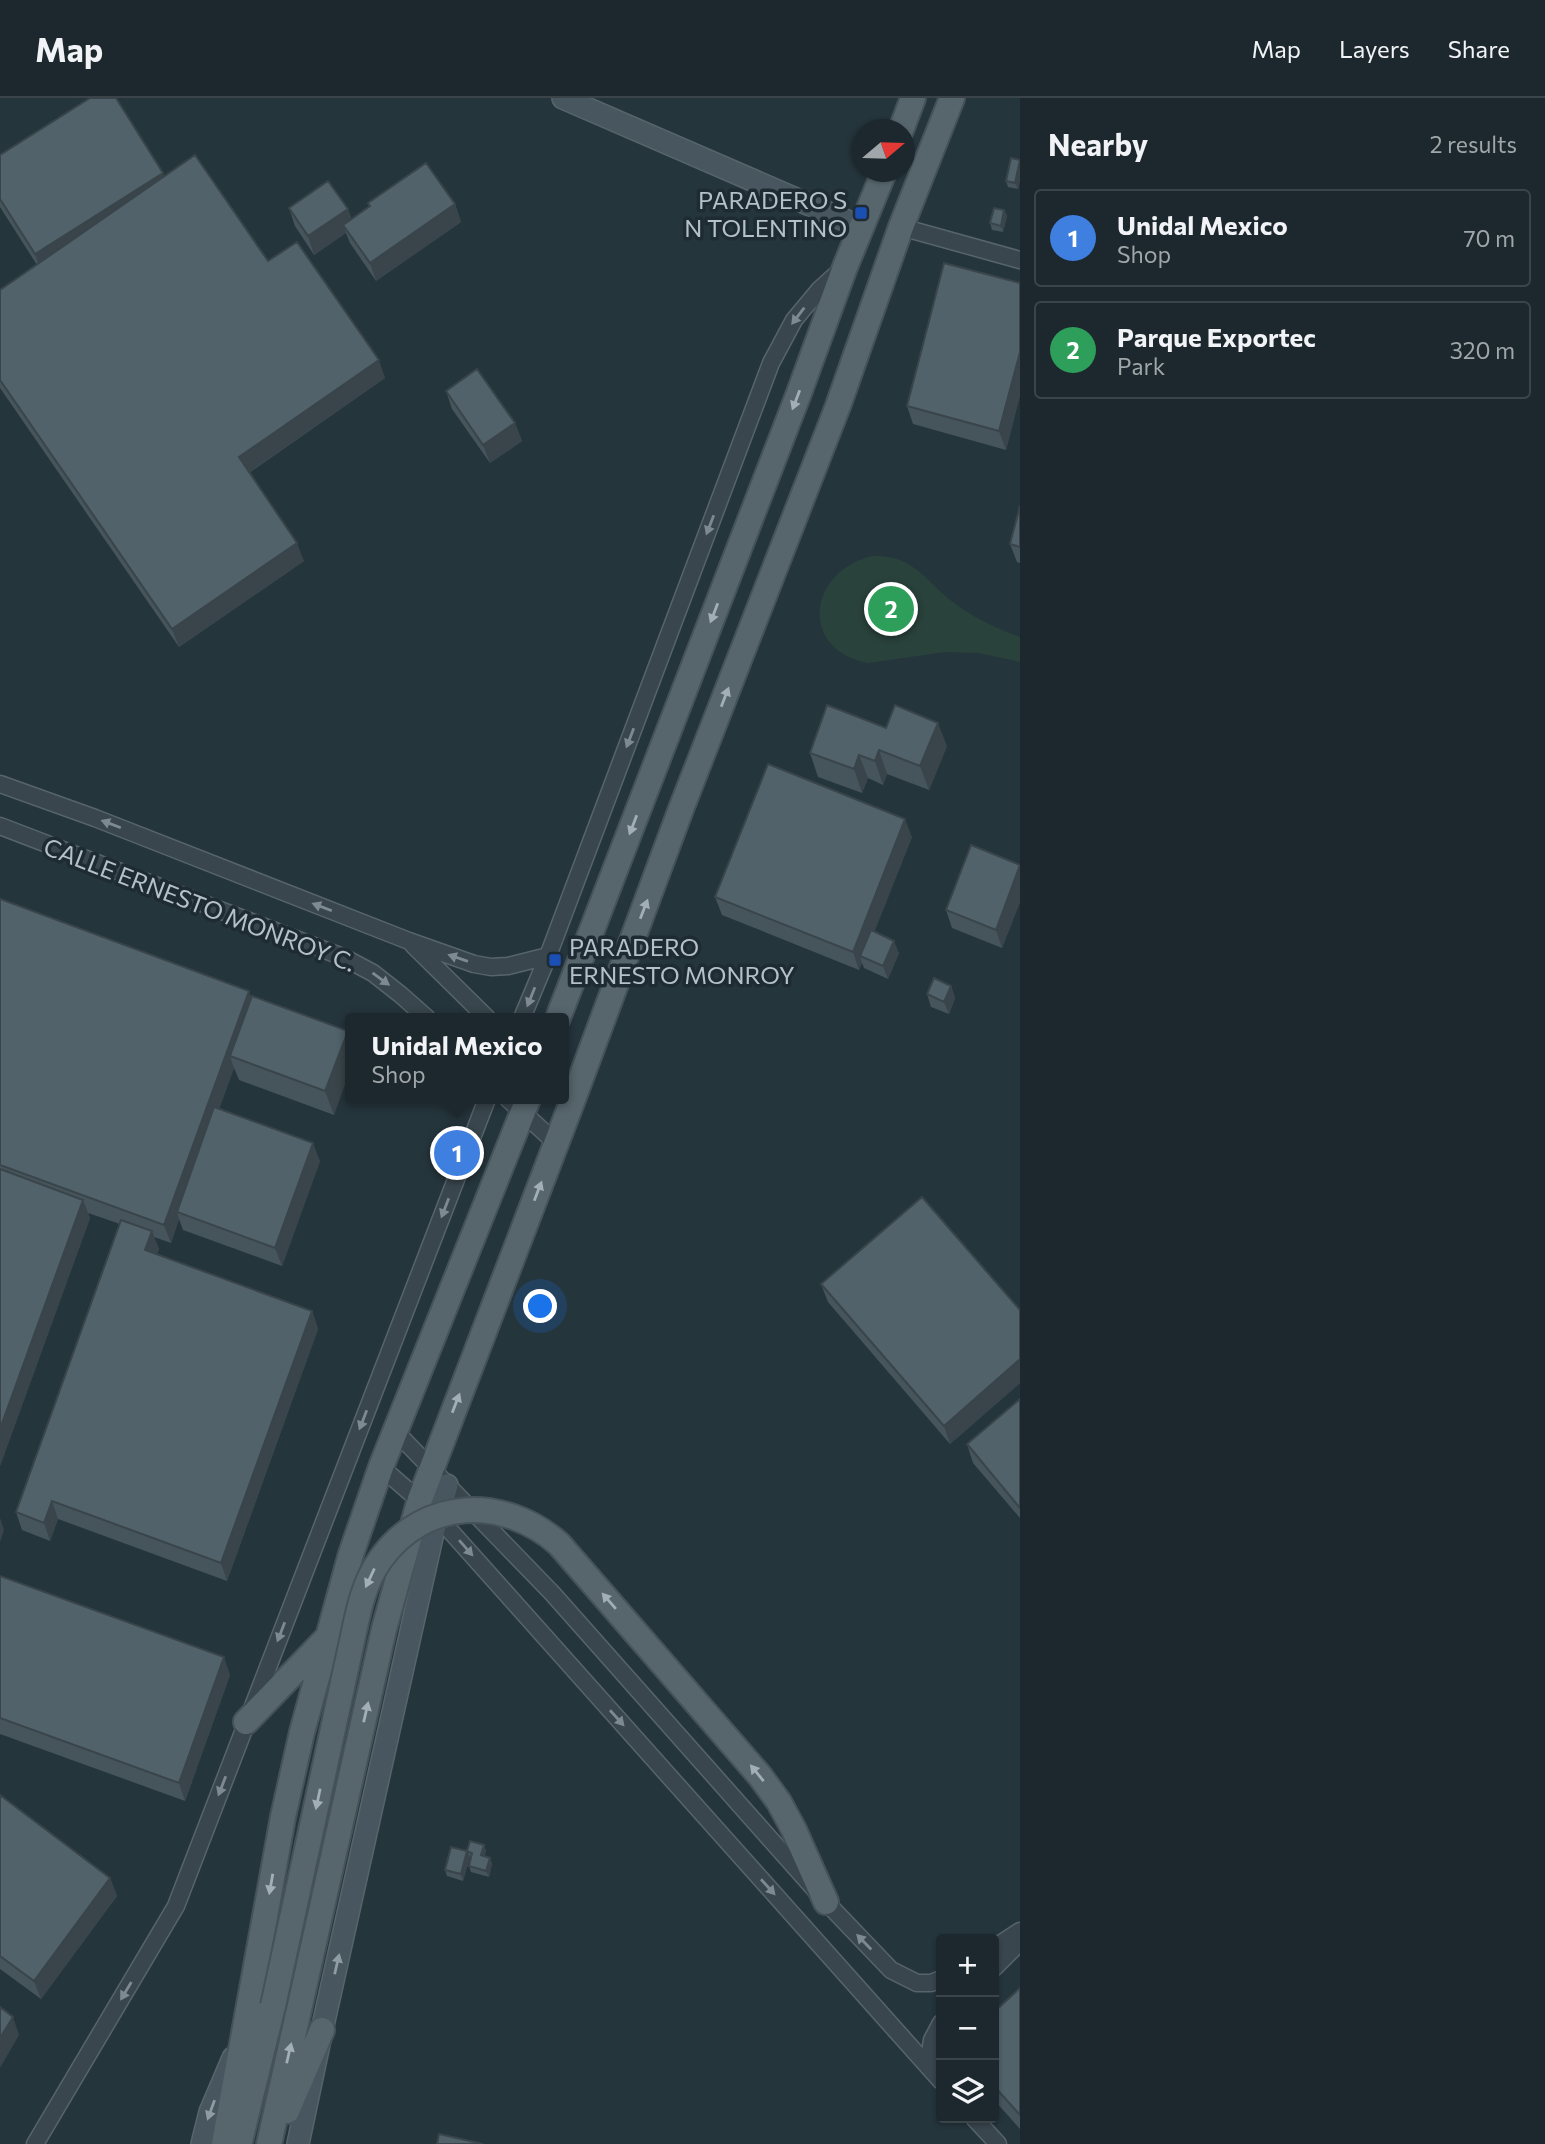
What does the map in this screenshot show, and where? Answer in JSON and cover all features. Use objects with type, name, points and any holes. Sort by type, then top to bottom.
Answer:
[{"type":"main road","points":[[905,119],[913,98]]},
{"type":"main road","points":[[569,1094],[838,406],[901,227],[952,98]]},
{"type":"main road","points":[[560,1013],[845,267],[880,182]]},
{"type":"main road","points":[[225,2144],[282,1817],[302,1732],[351,1554],[381,1467],[519,1104]]},
{"type":"main road","points":[[271,2144],[384,1629],[556,1143],[565,1104]]},
{"type":"main road","points":[[239,2144],[273,2006],[367,1582],[390,1547],[418,1525],[438,1516],[470,1510],[502,1513],[533,1524],[559,1544],[760,1776],[779,1802],[794,1830],[826,1902]]},
{"type":"main road","points":[[246,1722],[328,1636]]},
{"type":"main road","points":[[271,2144],[322,2030]]},
{"type":"street","points":[[563,98],[863,228]]},
{"type":"street","points":[[901,227],[1020,260]]},
{"type":"street","points":[[524,1013],[548,956],[771,363],[794,320],[819,290],[845,267]]},
{"type":"street","name":"CALLE ERNESTO MONROY C.","points":[[0,784],[474,964],[508,966],[548,956]]},
{"type":"street","name":"CALLE ERNESTO MONROY C.","points":[[0,826],[343,957],[373,973],[421,1013]]},
{"type":"street","name":"CALLE ERNESTO MONROY C.","points":[[409,941],[482,1013]]},
{"type":"street","points":[[35,2144],[176,1906],[485,1104]]},
{"type":"street","points":[[519,1104],[556,1143]]},
{"type":"street","points":[[396,1432],[552,1593],[826,1902],[891,1970],[917,1983],[936,1981]]},
{"type":"street","points":[[381,1467],[428,1507],[936,2075]]},
{"type":"street","points":[[299,2144],[428,1507]]},
{"type":"street","points":[[999,1945],[1020,1931]]},
{"type":"street","points":[[999,1963],[1020,1942]]},
{"type":"street","points":[[928,2066],[932,2040],[936,2032]]},
{"type":"street","points":[[202,2144],[209,2112],[244,2033]]},
{"type":"street","points":[[979,2123],[998,2144]]},
{"type":"green space","points":[[872,556],[887,557],[910,565],[964,610],[1020,637],[1020,662],[978,653],[945,652],[868,663],[846,655],[830,643],[822,628],[820,611],[824,593],[834,578],[850,565]]},
{"type":"building","points":[[90,98],[116,98],[163,173],[35,254],[0,199],[0,155]]},
{"type":"building","points":[[195,155],[268,261],[297,242],[379,360],[239,457],[297,543],[172,629],[0,380],[0,290]]},
{"type":"building","points":[[1011,158],[1020,160],[1015,183],[1006,181]]},
{"type":"building","points":[[426,163],[455,204],[370,263],[343,225],[370,206],[368,203]]},
{"type":"building","points":[[328,181],[348,209],[308,236],[289,208]]},
{"type":"building","points":[[994,208],[1004,210],[1001,226],[990,223]]},
{"type":"building","points":[[944,263],[1020,283],[1020,352],[999,431],[907,406]]},
{"type":"building","points":[[477,369],[515,423],[483,445],[446,391]]},
{"type":"building","points":[[1020,506],[1020,547],[1010,544]]},
{"type":"building","points":[[827,705],[886,728],[895,705],[938,723],[920,766],[879,750],[875,761],[859,755],[854,769],[810,753]]},
{"type":"building","points":[[768,764],[905,819],[853,952],[715,897]]},
{"type":"building","points":[[971,845],[1020,865],[996,930],[946,910]]},
{"type":"building","points":[[0,899],[249,991],[164,1225],[0,1165]]},
{"type":"building","points":[[871,930],[894,941],[883,966],[860,956]]},
{"type":"building","points":[[934,978],[951,986],[944,1002],[927,994]]},
{"type":"building","points":[[252,996],[345,1030],[345,1039],[325,1091],[230,1056]]},
{"type":"building","points":[[214,1107],[313,1143],[275,1248],[177,1212]]},
{"type":"building","points":[[0,1169],[83,1200],[0,1429]]},
{"type":"building","points":[[922,1197],[1020,1310],[1020,1359],[944,1426],[821,1284]]},
{"type":"building","points":[[121,1220],[152,1231],[145,1250],[312,1311],[221,1563],[52,1501],[44,1523],[16,1512]]},
{"type":"building","points":[[1020,1399],[1020,1508],[967,1444]]},
{"type":"building","points":[[0,1576],[224,1657],[179,1783],[0,1718]]},
{"type":"building","points":[[0,1795],[110,1878],[34,1981],[0,1956]]},
{"type":"building","points":[[470,1841],[484,1845],[481,1855],[490,1858],[486,1871],[469,1866],[472,1853],[467,1851]]},
{"type":"building","points":[[451,1847],[467,1851],[461,1874],[445,1870]]},
{"type":"building","points":[[1020,1988],[1020,2115],[999,2092],[999,2007]]},
{"type":"building","points":[[0,2007],[13,2017],[0,2038]]},
{"type":"building","points":[[439,2134],[483,2144],[437,2144]]},
{"type":"place","name":"PARADERO S N TOLENTINO","points":[[861,213]]},
{"type":"place","name":"Parque Exportec","points":[[891,609]]},
{"type":"place","name":"PARADERO ERNESTO MONROY","points":[[555,960]]},
{"type":"place","name":"Unidal Mexico","points":[[457,1153]]}]
